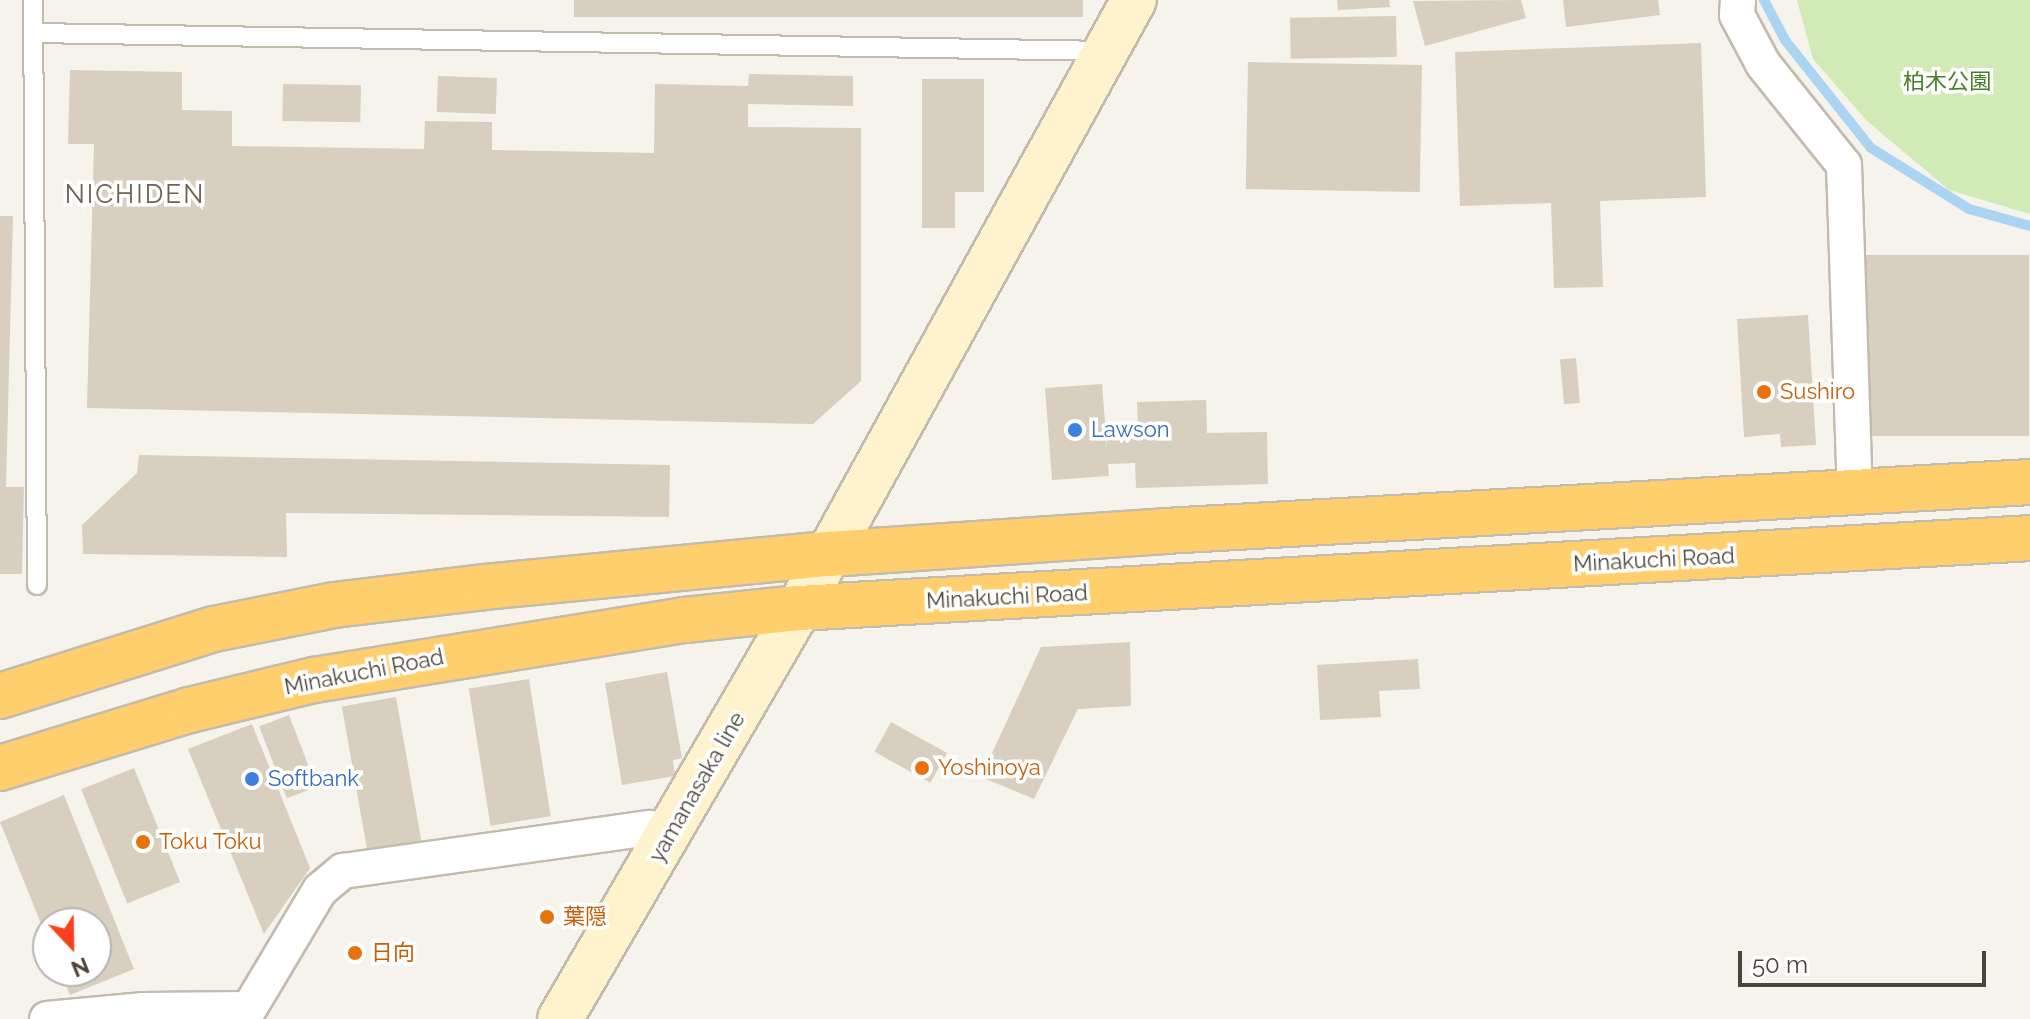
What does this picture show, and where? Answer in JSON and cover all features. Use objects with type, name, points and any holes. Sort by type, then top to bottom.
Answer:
[{"type":"highway","points":[[0,696],[214,629],[334,605],[829,554],[2030,482]]},
{"type":"highway","name":"Minakuchi Road","points":[[0,768],[190,710],[314,680],[510,645],[799,608],[2030,538]]},
{"type":"highway","points":[[0,750],[216,684],[294,672],[314,680]]},
{"type":"street","name":"yamanasaka line","points":[[560,1019],[799,608],[1134,0]]},
{"type":"street","points":[[1738,0],[1737,15],[1763,64],[1844,165],[1855,492]]},
{"type":"street","points":[[47,1019],[144,1010],[246,1014],[320,890],[343,871],[635,829],[670,834]]},
{"type":"lane","points":[[33,0],[37,585]]},
{"type":"lane","points":[[34,33],[1104,51]]},
{"type":"green space","name":"柏木公園","points":[[1797,0],[2030,0],[2030,214],[1949,190],[1867,121],[1813,59]]},
{"type":"building","points":[[574,0],[1083,0],[1083,17],[574,17]]},
{"type":"building","points":[[1337,0],[1389,0],[1390,7],[1338,10]]},
{"type":"building","points":[[1521,0],[1526,18],[1425,46],[1413,1]]},
{"type":"building","points":[[1563,0],[1658,0],[1660,15],[1566,27]]},
{"type":"building","points":[[1396,16],[1397,57],[1291,59],[1290,18]]},
{"type":"building","points":[[1701,43],[1706,197],[1600,201],[1603,287],[1554,288],[1551,203],[1460,206],[1455,52]]},
{"type":"building","points":[[1248,62],[1422,65],[1420,192],[1246,189]]},
{"type":"building","points":[[70,70],[182,72],[182,110],[232,111],[232,146],[424,149],[425,121],[492,122],[492,150],[654,153],[655,84],[748,86],[749,74],[853,76],[853,106],[748,104],[748,127],[861,128],[861,381],[813,424],[87,408],[94,144],[68,144]]},
{"type":"building","points":[[438,76],[497,78],[496,114],[437,112]]},
{"type":"building","points":[[922,79],[984,79],[984,192],[955,192],[955,228],[922,228]]},
{"type":"building","points":[[283,84],[361,85],[360,122],[282,121]]},
{"type":"building","points":[[0,216],[13,216],[6,487],[24,487],[22,574],[0,574]]},
{"type":"building","points":[[1865,255],[2029,255],[2029,436],[1865,436]]},
{"type":"building","points":[[1808,315],[1816,445],[1781,447],[1780,434],[1744,437],[1737,319]]},
{"type":"building","points":[[1576,358],[1580,403],[1564,404],[1560,359]]},
{"type":"building","points":[[1102,384],[1107,449],[1107,436],[1138,435],[1137,402],[1206,400],[1207,433],[1267,432],[1268,484],[1136,488],[1135,463],[1108,464],[1109,476],[1052,480],[1045,388]]},
{"type":"building","points":[[139,455],[670,465],[669,517],[286,513],[287,557],[83,554],[82,525],[137,473]]},
{"type":"building","points":[[1130,642],[1131,706],[1078,709],[1034,799],[981,777],[1041,647]]},
{"type":"building","points":[[1418,659],[1420,689],[1379,691],[1381,717],[1320,720],[1317,665]]},
{"type":"building","points":[[667,672],[682,758],[673,760],[675,776],[622,785],[605,683]]},
{"type":"building","points":[[529,679],[551,816],[490,826],[469,689]]},
{"type":"building","points":[[396,697],[422,843],[368,852],[342,707]]},
{"type":"building","points":[[289,715],[317,787],[287,798],[259,726]]},
{"type":"building","name":"Yoshinoya","points":[[891,722],[947,753],[930,783],[875,752]]},
{"type":"building","points":[[252,724],[310,868],[264,934],[188,749]]},
{"type":"building","points":[[134,768],[180,882],[127,903],[81,789]]},
{"type":"building","points":[[64,795],[109,907],[34,907],[0,822]]},
{"type":"building","points":[[112,914],[134,969],[112,978]]},
{"type":"building","points":[[67,987],[90,987],[70,995]]},
{"type":"waterway","points":[[1764,0],[1785,40],[1871,148],[1969,209],[2030,226]]},
{"type":"place","name":"Sushiro","points":[[1764,392]]},
{"type":"place","name":"Lawson","points":[[1075,430]]},
{"type":"place","name":"Yoshinoya","points":[[922,768]]},
{"type":"place","name":"Softbank","points":[[252,779]]},
{"type":"place","name":"Toku Toku","points":[[143,842]]},
{"type":"place","name":"葉隠","points":[[547,917]]},
{"type":"place","name":"日向","points":[[355,953]]},
{"type":"district","name":"NICHIDEN","points":[[135,195]]}]
